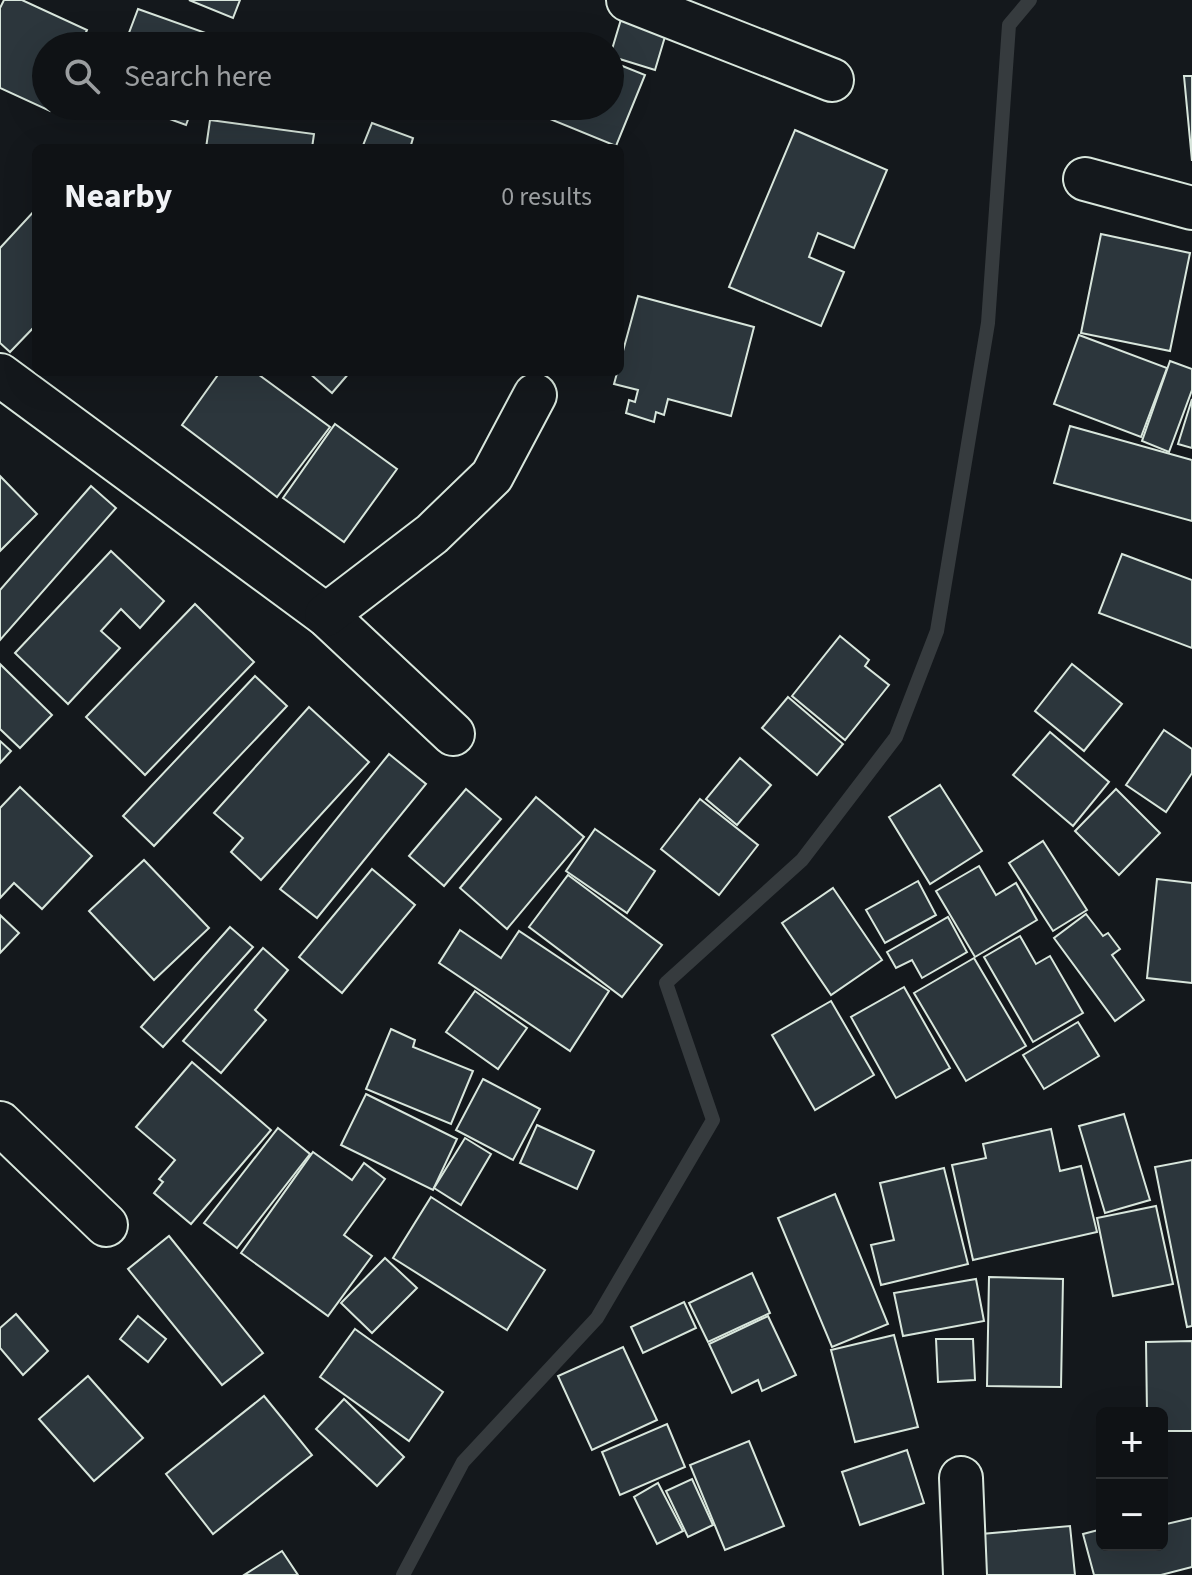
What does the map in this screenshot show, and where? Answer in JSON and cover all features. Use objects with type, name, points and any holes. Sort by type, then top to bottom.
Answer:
[{"type":"street","points":[[628,0],[832,80]]},
{"type":"street","points":[[1085,179],[1192,208]]},
{"type":"street","points":[[0,375],[326,615],[453,734]]},
{"type":"street","points":[[326,615],[432,534],[492,476],[535,395]]},
{"type":"street","points":[[0,1123],[106,1225]]},
{"type":"street","points":[[961,1478],[965,1575]]},
{"type":"building","points":[[4,0],[22,0],[87,30],[32,32],[32,103],[0,88],[0,8]]},
{"type":"building","points":[[189,0],[240,0],[233,18]]},
{"type":"building","points":[[138,9],[203,32],[129,32]]},
{"type":"building","points":[[622,16],[667,30],[655,70],[624,60],[624,32],[617,32]]},
{"type":"building","points":[[624,67],[645,75],[617,144],[552,120],[624,120]]},
{"type":"building","points":[[1184,76],[1192,76],[1192,161]]},
{"type":"building","points":[[210,120],[314,134],[313,144],[207,144]]},
{"type":"building","points":[[372,123],[413,138],[411,144],[364,144]]},
{"type":"building","points":[[795,130],[887,170],[854,248],[818,233],[809,257],[844,272],[821,326],[729,287]]},
{"type":"building","points":[[32,213],[32,329],[10,352],[0,343],[0,248]]},
{"type":"building","points":[[1101,234],[1190,253],[1170,351],[1081,333]]},
{"type":"building","points":[[638,296],[754,327],[731,416],[668,399],[664,415],[656,412],[654,422],[626,413],[629,400],[635,402],[638,390],[614,384],[616,376],[624,376],[624,347]]},
{"type":"building","points":[[1079,335],[1167,368],[1141,437],[1054,404]]},
{"type":"building","points":[[1170,361],[1192,369],[1192,390],[1169,452],[1142,441]]},
{"type":"building","points":[[217,376],[260,376],[330,427],[277,497],[182,425]]},
{"type":"building","points":[[313,376],[347,376],[332,393]]},
{"type":"building","points":[[1192,399],[1192,448],[1178,444]]},
{"type":"building","points":[[335,424],[397,469],[344,542],[283,498]]},
{"type":"building","points":[[1070,426],[1192,460],[1192,521],[1054,483]]},
{"type":"building","points":[[0,476],[37,514],[0,551]]},
{"type":"building","points":[[91,486],[116,508],[0,640],[0,590]]},
{"type":"building","points":[[111,551],[164,601],[140,628],[121,609],[101,631],[120,648],[68,704],[15,653]]},
{"type":"building","points":[[1122,554],[1192,580],[1192,648],[1099,613]]},
{"type":"building","points":[[195,604],[254,662],[145,775],[86,717]]},
{"type":"building","points":[[840,636],[869,660],[865,666],[889,685],[845,740],[792,696]]},
{"type":"building","points":[[0,664],[52,715],[20,748],[0,729]]},
{"type":"building","points":[[1072,664],[1122,704],[1084,751],[1035,711]]},
{"type":"building","points":[[255,676],[287,706],[154,846],[123,816]]},
{"type":"building","points":[[788,697],[843,744],[817,775],[762,728]]},
{"type":"building","points":[[309,707],[369,762],[261,880],[231,852],[243,838],[214,813]]},
{"type":"building","points":[[1164,730],[1192,749],[1192,773],[1166,812],[1126,785]]},
{"type":"building","points":[[1050,732],[1109,782],[1073,826],[1013,775]]},
{"type":"building","points":[[0,741],[11,751],[0,763]]},
{"type":"building","points":[[389,754],[426,784],[317,918],[280,889]]},
{"type":"building","points":[[740,758],[771,785],[737,825],[706,799]]},
{"type":"building","points":[[940,785],[982,851],[930,884],[889,817]]},
{"type":"building","points":[[20,787],[92,856],[42,909],[14,883],[0,898],[0,808]]},
{"type":"building","points":[[466,789],[501,819],[444,886],[409,856]]},
{"type":"building","points":[[1116,789],[1160,833],[1119,875],[1075,831]]},
{"type":"building","points":[[536,797],[584,837],[507,929],[460,888]]},
{"type":"building","points":[[700,799],[758,845],[719,895],[661,849]]},
{"type":"building","points":[[595,829],[655,871],[627,913],[566,871]]},
{"type":"building","points":[[1043,841],[1087,910],[1053,931],[1009,863]]},
{"type":"building","points":[[144,860],[209,928],[154,980],[89,911]]},
{"type":"building","points":[[979,866],[996,895],[1016,883],[1037,920],[975,957],[936,891]]},
{"type":"building","points":[[372,869],[415,905],[342,993],[299,957]]},
{"type":"building","points":[[568,875],[662,945],[622,997],[529,927]]},
{"type":"building","points":[[1157,879],[1192,883],[1192,983],[1147,978]]},
{"type":"building","points":[[918,881],[936,915],[885,943],[866,910]]},
{"type":"building","points":[[833,888],[882,960],[831,995],[782,923]]},
{"type":"building","points":[[1086,914],[1103,936],[1108,933],[1120,949],[1112,955],[1144,1000],[1115,1021],[1054,938]]},
{"type":"building","points":[[0,915],[19,933],[0,953]]},
{"type":"building","points":[[948,917],[967,952],[922,978],[912,960],[896,968],[887,952]]},
{"type":"building","points":[[230,927],[253,947],[163,1047],[141,1027]]},
{"type":"building","points":[[460,930],[501,958],[519,931],[609,991],[570,1051],[439,963]]},
{"type":"building","points":[[1020,936],[1036,964],[1050,956],[1083,1013],[1033,1042],[984,957]]},
{"type":"building","points":[[263,948],[288,970],[255,1010],[266,1020],[221,1073],[183,1041]]},
{"type":"building","points":[[974,958],[1026,1046],[966,1081],[914,993]]},
{"type":"building","points":[[904,987],[950,1068],[896,1098],[851,1017]]},
{"type":"building","points":[[475,991],[527,1028],[498,1069],[446,1032]]},
{"type":"building","points":[[831,1001],[874,1075],[815,1110],[772,1035]]},
{"type":"building","points":[[1078,1022],[1099,1056],[1044,1089],[1023,1055]]},
{"type":"building","points":[[391,1029],[415,1040],[413,1047],[473,1071],[451,1124],[366,1089]]},
{"type":"building","points":[[192,1062],[271,1130],[191,1224],[154,1193],[163,1182],[159,1179],[175,1160],[136,1127]]},
{"type":"building","points":[[483,1079],[540,1109],[513,1160],[456,1130]]},
{"type":"building","points":[[366,1094],[457,1139],[433,1190],[341,1145]]},
{"type":"building","points":[[1124,1114],[1150,1200],[1105,1213],[1079,1126]]},
{"type":"building","points":[[537,1125],[594,1151],[577,1189],[520,1163]]},
{"type":"building","points":[[278,1128],[310,1154],[237,1248],[204,1223]]},
{"type":"building","points":[[1051,1129],[1060,1171],[1081,1166],[1097,1232],[973,1260],[952,1165],[986,1158],[983,1144]]},
{"type":"building","points":[[465,1138],[491,1154],[461,1205],[434,1188]]},
{"type":"building","points":[[313,1152],[352,1180],[364,1163],[385,1179],[344,1235],[372,1256],[328,1316],[241,1253]]},
{"type":"building","points":[[1192,1160],[1192,1326],[1187,1327],[1155,1167]]},
{"type":"building","points":[[944,1168],[968,1264],[881,1285],[871,1245],[894,1240],[880,1183]]},
{"type":"building","points":[[835,1194],[888,1324],[832,1347],[778,1218]]},
{"type":"building","points":[[431,1197],[545,1270],[507,1330],[393,1258]]},
{"type":"building","points":[[1156,1206],[1173,1284],[1113,1296],[1097,1218]]},
{"type":"building","points":[[169,1236],[263,1353],[222,1385],[128,1269]]},
{"type":"building","points":[[385,1258],[417,1288],[372,1333],[341,1303]]},
{"type":"building","points":[[752,1273],[770,1313],[708,1342],[689,1303]]},
{"type":"building","points":[[989,1277],[1063,1279],[1061,1387],[987,1386]]},
{"type":"building","points":[[976,1279],[984,1321],[903,1336],[894,1293]]},
{"type":"building","points":[[684,1302],[696,1328],[643,1353],[631,1327]]},
{"type":"building","points":[[16,1314],[48,1351],[23,1375],[0,1348],[0,1328]]},
{"type":"building","points":[[138,1316],[166,1339],[148,1362],[120,1339]]},
{"type":"building","points":[[768,1316],[796,1375],[762,1391],[758,1380],[732,1393],[709,1344]]},
{"type":"building","points":[[355,1329],[443,1392],[409,1441],[320,1377]]},
{"type":"building","points":[[894,1335],[918,1427],[855,1442],[831,1350]]},
{"type":"building","points":[[936,1339],[973,1339],[975,1380],[938,1382]]},
{"type":"building","points":[[1192,1341],[1192,1431],[1168,1431],[1168,1407],[1147,1407],[1146,1342]]},
{"type":"building","points":[[623,1347],[657,1420],[592,1450],[558,1376]]},
{"type":"building","points":[[88,1376],[143,1438],[94,1481],[39,1419]]},
{"type":"building","points":[[264,1396],[312,1455],[213,1534],[166,1474]]},
{"type":"building","points":[[344,1399],[404,1457],[377,1486],[316,1429]]},
{"type":"building","points":[[667,1424],[685,1467],[620,1495],[602,1452]]},
{"type":"building","points":[[749,1441],[784,1526],[725,1550],[690,1465]]},
{"type":"building","points":[[907,1450],[924,1503],[860,1525],[842,1472]]},
{"type":"building","points":[[692,1479],[713,1525],[688,1537],[666,1491]]},
{"type":"building","points":[[658,1483],[683,1531],[657,1544],[634,1497]]},
{"type":"building","points":[[1192,1518],[1192,1567],[1161,1575],[1094,1575],[1083,1534],[1096,1531],[1096,1551],[1168,1551],[1168,1524]]},
{"type":"building","points":[[1070,1526],[1075,1575],[974,1575],[970,1535]]},
{"type":"building","points":[[282,1551],[298,1575],[244,1575]]},
{"type":"waterway","points":[[403,1575],[463,1462],[597,1318],[713,1120],[666,983],[802,860],[896,737],[937,631],[988,323],[1009,25],[1030,0]]}]
